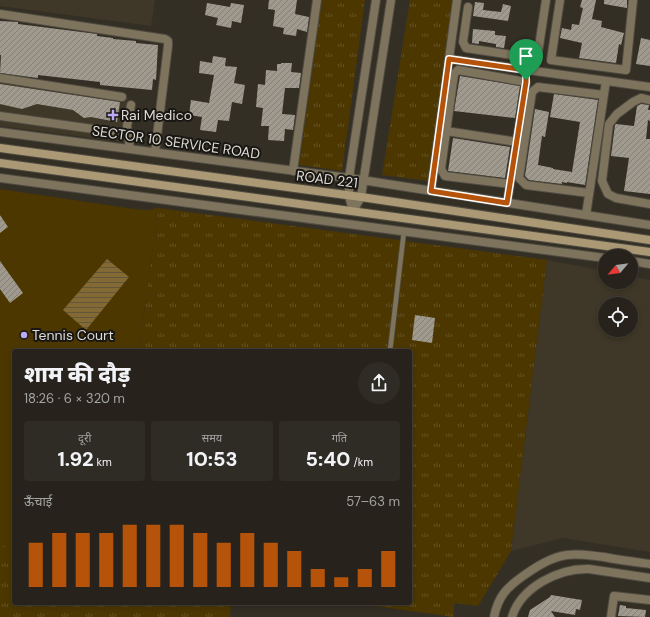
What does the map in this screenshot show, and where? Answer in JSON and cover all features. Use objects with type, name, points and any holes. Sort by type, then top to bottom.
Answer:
[{"type":"main road","name":"ROAD 221","points":[[0,148],[362,197],[650,240]]},
{"type":"main road","name":"ROAD 221","points":[[0,164],[650,252]]},
{"type":"street","points":[[294,171],[317,0]]},
{"type":"street","points":[[353,211],[349,196],[349,178],[376,0]]},
{"type":"street","points":[[353,211],[362,197],[391,0]]},
{"type":"street","points":[[431,191],[456,0]]},
{"type":"street","points":[[468,7],[463,42],[466,48],[532,58],[536,57],[538,53],[546,0]]},
{"type":"street","points":[[560,0],[551,60],[626,70],[633,0]]},
{"type":"street","points":[[0,14],[165,39],[168,42],[168,46],[155,152]]},
{"type":"street","points":[[449,59],[650,88]]},
{"type":"street","points":[[510,184],[445,176],[441,169],[454,74],[458,70],[526,82]]},
{"type":"street","points":[[507,203],[526,82],[526,70]]},
{"type":"street","points":[[0,78],[122,97]]},
{"type":"street","points":[[586,215],[606,81]]},
{"type":"street","points":[[589,194],[526,184],[519,178],[532,92],[538,87],[604,95]]},
{"type":"street","points":[[650,100],[641,98],[633,102],[617,114],[609,124],[602,181],[608,194],[616,198],[650,204]]},
{"type":"street","points":[[130,149],[127,126],[131,106]]},
{"type":"street","points":[[0,116],[129,134]]},
{"type":"street","points":[[446,131],[517,142]]},
{"type":"street","name":"SECTOR 10 SERVICE ROAD","points":[[0,132],[364,180],[650,225]]},
{"type":"street","points":[[0,178],[598,257]]},
{"type":"street","points":[[638,263],[650,264]]},
{"type":"street","points":[[494,617],[501,595],[512,583],[550,560],[566,555],[579,554],[650,564]]},
{"type":"street","points":[[512,617],[515,609],[526,594],[542,581],[559,573],[578,569],[650,578]]},
{"type":"street","points":[[611,617],[614,596],[650,600]]},
{"type":"lane","points":[[390,349],[404,232]]},
{"type":"shaded area","points":[[0,0],[155,0],[151,26],[0,6]]},
{"type":"shaded area","points":[[0,80],[128,98],[125,128],[142,131],[139,144],[0,126]]},
{"type":"shaded area","points":[[107,259],[129,277],[86,330],[63,310]]},
{"type":"shaded area","points":[[547,260],[598,270],[598,289],[638,289],[638,277],[650,280],[650,552],[563,538],[511,551]]},
{"type":"green space","points":[[322,0],[365,0],[342,171],[299,165]]},
{"type":"green space","points":[[410,0],[457,0],[430,181],[382,175]]},
{"type":"green space","points":[[0,189],[134,209],[148,210],[158,208],[139,349],[12,349],[12,548],[0,545]]},
{"type":"green space","points":[[158,208],[547,260],[511,551],[478,606],[454,603],[454,617],[367,605],[412,605],[412,349],[139,349]]},
{"type":"green space","points":[[0,545],[12,548],[12,605],[231,605],[230,617],[0,617]]},
{"type":"building","points":[[269,0],[297,0],[295,14],[309,17],[307,32],[297,29],[296,36],[283,34],[284,28],[273,26],[275,10],[268,9]]},
{"type":"building","points":[[582,0],[596,0],[592,19],[602,21],[601,27],[624,33],[621,45],[619,44],[616,63],[579,58],[582,43],[560,38],[562,28],[571,30],[572,24],[579,25],[583,8],[580,7]]},
{"type":"building","points":[[604,0],[627,0],[627,8],[604,4]]},
{"type":"building","points":[[475,2],[484,3],[483,10],[501,12],[503,4],[511,6],[508,21],[473,16]]},
{"type":"building","points":[[207,3],[230,7],[231,3],[244,5],[241,23],[232,21],[231,28],[216,25],[218,18],[205,15]]},
{"type":"building","points":[[0,21],[18,22],[18,24],[97,34],[97,36],[113,39],[158,45],[156,80],[153,79],[152,90],[100,85],[100,82],[38,75],[38,78],[0,73]]},
{"type":"building","points":[[473,29],[495,31],[495,35],[506,36],[504,48],[496,47],[496,44],[479,41],[479,44],[472,43]]},
{"type":"building","points":[[641,38],[650,40],[650,66],[636,64]]},
{"type":"building","points":[[213,56],[226,58],[225,66],[237,67],[234,83],[245,85],[242,104],[232,102],[229,121],[218,120],[216,132],[200,130],[202,117],[189,115],[191,100],[209,103],[214,75],[199,73],[200,61],[212,63]]},
{"type":"building","points":[[292,63],[291,72],[301,73],[299,88],[285,88],[282,114],[295,115],[293,130],[285,129],[284,141],[268,140],[269,126],[261,126],[263,108],[256,107],[258,84],[265,85],[266,70],[277,71],[277,64]]},
{"type":"building","points":[[460,76],[520,86],[515,118],[454,111]]},
{"type":"building","points":[[0,84],[120,102],[117,122],[91,117],[84,118],[73,110],[37,104],[22,109],[0,104]]},
{"type":"building","points":[[554,94],[598,100],[585,185],[567,182],[562,182],[562,184],[529,180],[525,176],[535,109],[549,112],[545,137],[542,136],[538,165],[572,172],[580,122],[550,117]]},
{"type":"building","points":[[641,104],[649,105],[648,110],[650,110],[650,121],[648,120],[646,139],[650,139],[650,194],[624,191],[629,158],[611,156],[615,125],[634,126],[637,106]]},
{"type":"building","points":[[453,138],[510,147],[505,178],[448,171]]},
{"type":"building","points":[[0,215],[8,227],[0,233]]},
{"type":"building","points":[[0,261],[23,293],[10,303],[0,289]]},
{"type":"building","points":[[415,315],[435,318],[432,343],[412,340]]},
{"type":"building","points":[[551,595],[582,600],[580,610],[576,609],[575,615],[551,611],[555,617],[528,617],[530,610]]},
{"type":"building","points":[[620,605],[626,606],[626,608],[646,610],[645,617],[618,616]]},
{"type":"place","name":"Rai Medico","points":[[113,115]]},
{"type":"place","name":"Tennis Court","points":[[24,335]]},
{"type":"route","points":[[449,59],[526,70],[526,80],[507,203],[431,191],[449,59]]}]
